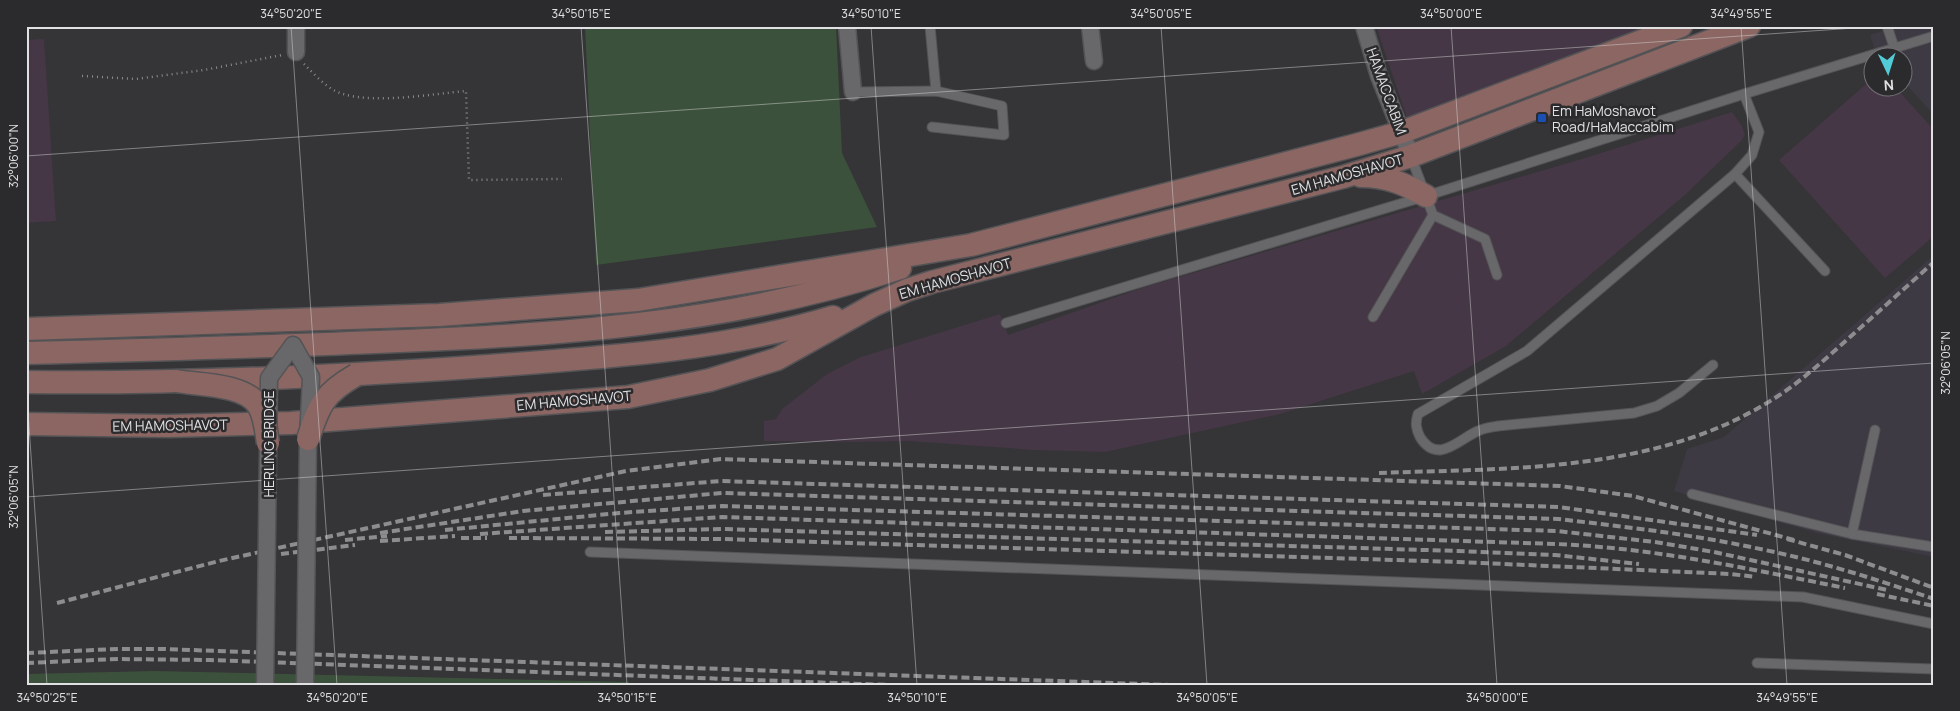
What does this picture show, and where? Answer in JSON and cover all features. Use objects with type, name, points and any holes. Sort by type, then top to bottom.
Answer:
[{"type":"main road","name":"EM HAMOSHAVOT","points":[[26,329],[439,315],[638,300],[971,245],[1402,132],[1682,26]]},
{"type":"main road","name":"EM HAMOSHAVOT","points":[[26,424],[169,426],[291,423],[628,397],[710,380],[777,359],[874,305],[907,290],[1343,177],[1411,156],[1749,26]]},
{"type":"main road","points":[[1343,177],[1366,176],[1404,183],[1430,206]]},
{"type":"main road","points":[[26,353],[487,338],[588,330],[704,315],[781,302],[879,276],[971,245]]},
{"type":"main road","points":[[26,382],[176,382],[356,375],[592,359],[675,350],[792,329],[874,305]]},
{"type":"main road","points":[[308,439],[316,414],[331,390],[356,375]]},
{"type":"main road","points":[[176,382],[236,390],[250,396],[262,413],[268,443]]},
{"type":"street","points":[[296,26],[296,52]]},
{"type":"street","points":[[847,26],[853,92]]},
{"type":"street","points":[[1090,26],[1094,61]]},
{"type":"street","name":"HAMACCABIM","points":[[1364,26],[1380,76],[1411,156]]},
{"type":"street","points":[[293,345],[311,376],[308,439],[305,685]]},
{"type":"street","name":"HERLING BRIDGE","points":[[265,685],[269,378],[293,345]]},
{"type":"lane","points":[[930,26],[936,91]]},
{"type":"lane","points":[[1887,26],[1894,47]]},
{"type":"lane","points":[[1006,324],[1430,206],[1744,94],[1934,36]]},
{"type":"lane","points":[[853,92],[936,91],[1002,106],[1004,135],[932,127]]},
{"type":"lane","points":[[1714,365],[1679,393],[1657,406],[1634,413],[1498,426],[1478,431],[1445,450],[1435,449],[1424,442],[1415,422],[1418,414],[1527,351],[1734,174],[1752,155],[1759,132],[1744,94]]},
{"type":"lane","points":[[1411,156],[1430,206],[1486,239],[1497,275]]},
{"type":"lane","points":[[1734,174],[1825,271]]},
{"type":"lane","points":[[1373,318],[1430,206]]},
{"type":"lane","points":[[1852,534],[1875,430]]},
{"type":"lane","points":[[1692,494],[1852,534],[1934,547]]},
{"type":"lane","points":[[590,552],[1803,597],[1934,624]]},
{"type":"lane","points":[[1757,663],[1934,669]]},
{"type":"path","points":[[82,76],[136,78],[213,69],[296,52],[303,64],[322,82],[342,94],[392,98],[466,91],[469,180],[562,180]]},
{"type":"shaded area","points":[[1376,26],[1654,26],[1408,121]]},
{"type":"shaded area","points":[[1896,26],[1934,26],[1934,115],[1912,91],[1912,48],[1874,48],[1870,35]]},
{"type":"shaded area","points":[[44,39],[56,221],[26,223],[26,40]]},
{"type":"shaded area","points":[[1862,88],[1862,98],[1905,98],[1934,130],[1934,236],[1885,278],[1779,160]]},
{"type":"shaded area","points":[[1732,112],[1742,126],[1745,135],[1686,194],[1506,346],[1422,394],[1414,371],[1280,414],[1105,452],[1034,450],[909,441],[764,441],[764,421],[776,419],[782,409],[827,374],[861,357],[1000,314],[1008,335],[1145,287],[1585,158]]},
{"type":"shaded area","points":[[1934,255],[1934,557],[1817,533],[1674,491],[1687,449],[1724,437]]},
{"type":"green space","points":[[585,26],[836,26],[842,153],[877,227],[596,265]]},
{"type":"green space","points":[[154,671],[629,682],[629,685],[26,685],[26,674]]},
{"type":"railway","points":[[1379,473],[1481,470],[1583,462],[1634,453],[1683,441],[1730,423],[1785,391],[1822,362],[1934,262]]},
{"type":"railway","points":[[57,603],[219,561],[626,471],[721,459],[1560,486],[1633,496],[1794,540]]},
{"type":"railway","points":[[543,495],[721,481],[1559,507],[1757,535]]},
{"type":"railway","points":[[380,533],[523,511],[722,493],[1558,519],[1636,528],[1765,550],[1871,578],[1934,599]]},
{"type":"railway","points":[[445,530],[619,513],[722,506],[1557,531],[1655,542],[1714,552],[1887,590]]},
{"type":"railway","points":[[480,534],[722,517],[1556,544],[1593,546],[1665,555],[1845,588]]},
{"type":"railway","points":[[605,532],[723,529],[1458,551],[1555,555],[1639,564]]},
{"type":"railway","points":[[345,540],[387,536]]},
{"type":"railway","points":[[380,541],[455,536]]},
{"type":"railway","points":[[461,538],[487,538]]},
{"type":"railway","points":[[509,538],[723,539],[1458,562],[1731,574],[1756,577]]},
{"type":"railway","points":[[1787,539],[1845,555],[1934,588]]},
{"type":"railway","points":[[281,554],[355,545]]},
{"type":"railway","points":[[1877,594],[1934,606]]},
{"type":"railway","points":[[26,653],[163,649],[1169,685]]},
{"type":"railway","points":[[26,663],[118,659],[210,660],[890,685]]},
{"type":"place","name":"Em HaMoshavot Road/HaMaccabim","points":[[1542,118]]}]
